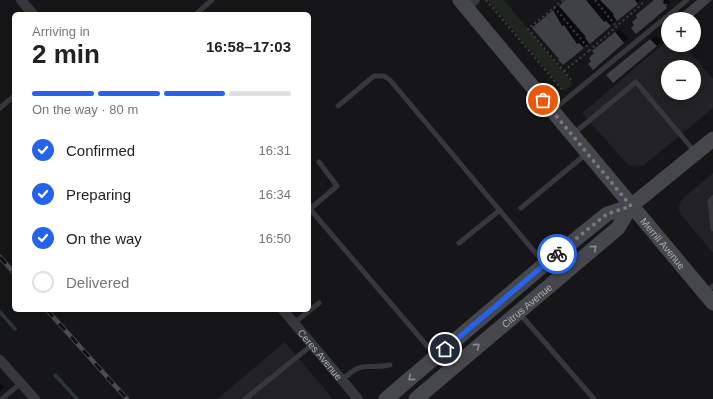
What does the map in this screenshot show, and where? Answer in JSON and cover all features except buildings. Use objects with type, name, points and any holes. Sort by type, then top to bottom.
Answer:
[{"type":"main road","name":"Merrill Avenue","points":[[467,2],[553,111],[631,206],[710,294]]},
{"type":"main road","name":"Citrus Avenue","points":[[416,399],[618,228],[631,206],[713,139]]},
{"type":"main road","name":"Citrus Avenue","points":[[386,399],[545,264],[607,214],[631,206]]},
{"type":"street","points":[[21,0],[31,12]]},
{"type":"street","name":"Ceres Avenue","points":[[285,312],[358,399]]},
{"type":"street","points":[[0,360],[35,399]]},
{"type":"lane","points":[[198,12],[212,0]]},
{"type":"lane","points":[[553,111],[687,0]]},
{"type":"lane","points":[[338,106],[374,76],[384,76],[390,80],[545,264]]},
{"type":"lane","points":[[572,134],[636,82],[696,153]]},
{"type":"lane","points":[[0,108],[12,98]]},
{"type":"lane","points":[[521,208],[587,153]]},
{"type":"lane","points":[[311,206],[337,186],[319,162]]},
{"type":"lane","points":[[713,198],[710,201],[713,229]]},
{"type":"lane","points":[[311,210],[436,356]]},
{"type":"lane","points":[[459,244],[500,210]]},
{"type":"lane","points":[[311,309],[319,303]]},
{"type":"lane","points":[[294,323],[308,312]]},
{"type":"lane","points":[[518,312],[594,399]]},
{"type":"lane","points":[[245,399],[312,345]]},
{"type":"lane","points":[[342,380],[354,369],[364,365],[390,365]]},
{"type":"lane","points":[[2,399],[21,383]]},
{"type":"path","points":[[486,0],[564,92],[574,83],[528,29],[562,0]]},
{"type":"path","points":[[595,0],[617,27]]},
{"type":"path","points":[[564,71],[617,27],[641,5],[642,0]]},
{"type":"path","points":[[662,0],[668,6]]},
{"type":"path","points":[[554,7],[590,50]]},
{"type":"shaded area","points":[[488,0],[504,0],[573,84],[564,91]]},
{"type":"shaded area","points":[[661,46],[661,52],[690,52],[697,60],[661,60],[661,100],[701,100],[701,65],[713,79],[713,108],[643,166],[628,165],[582,113]]},
{"type":"shaded area","points":[[713,173],[713,253],[682,216],[678,208],[682,199]]},
{"type":"shaded area","points":[[285,342],[333,399],[217,399]]},
{"type":"waterway","points":[[0,312],[15,329]]},
{"type":"waterway","points":[[55,375],[77,399]]},
{"type":"railway","points":[[0,257],[12,271]]},
{"type":"railway","points":[[49,312],[127,399]]},
{"type":"way so far","points":[[543,100],[631,206],[607,214],[557,254]]},
{"type":"route","points":[[445,349],[557,254]]}]
